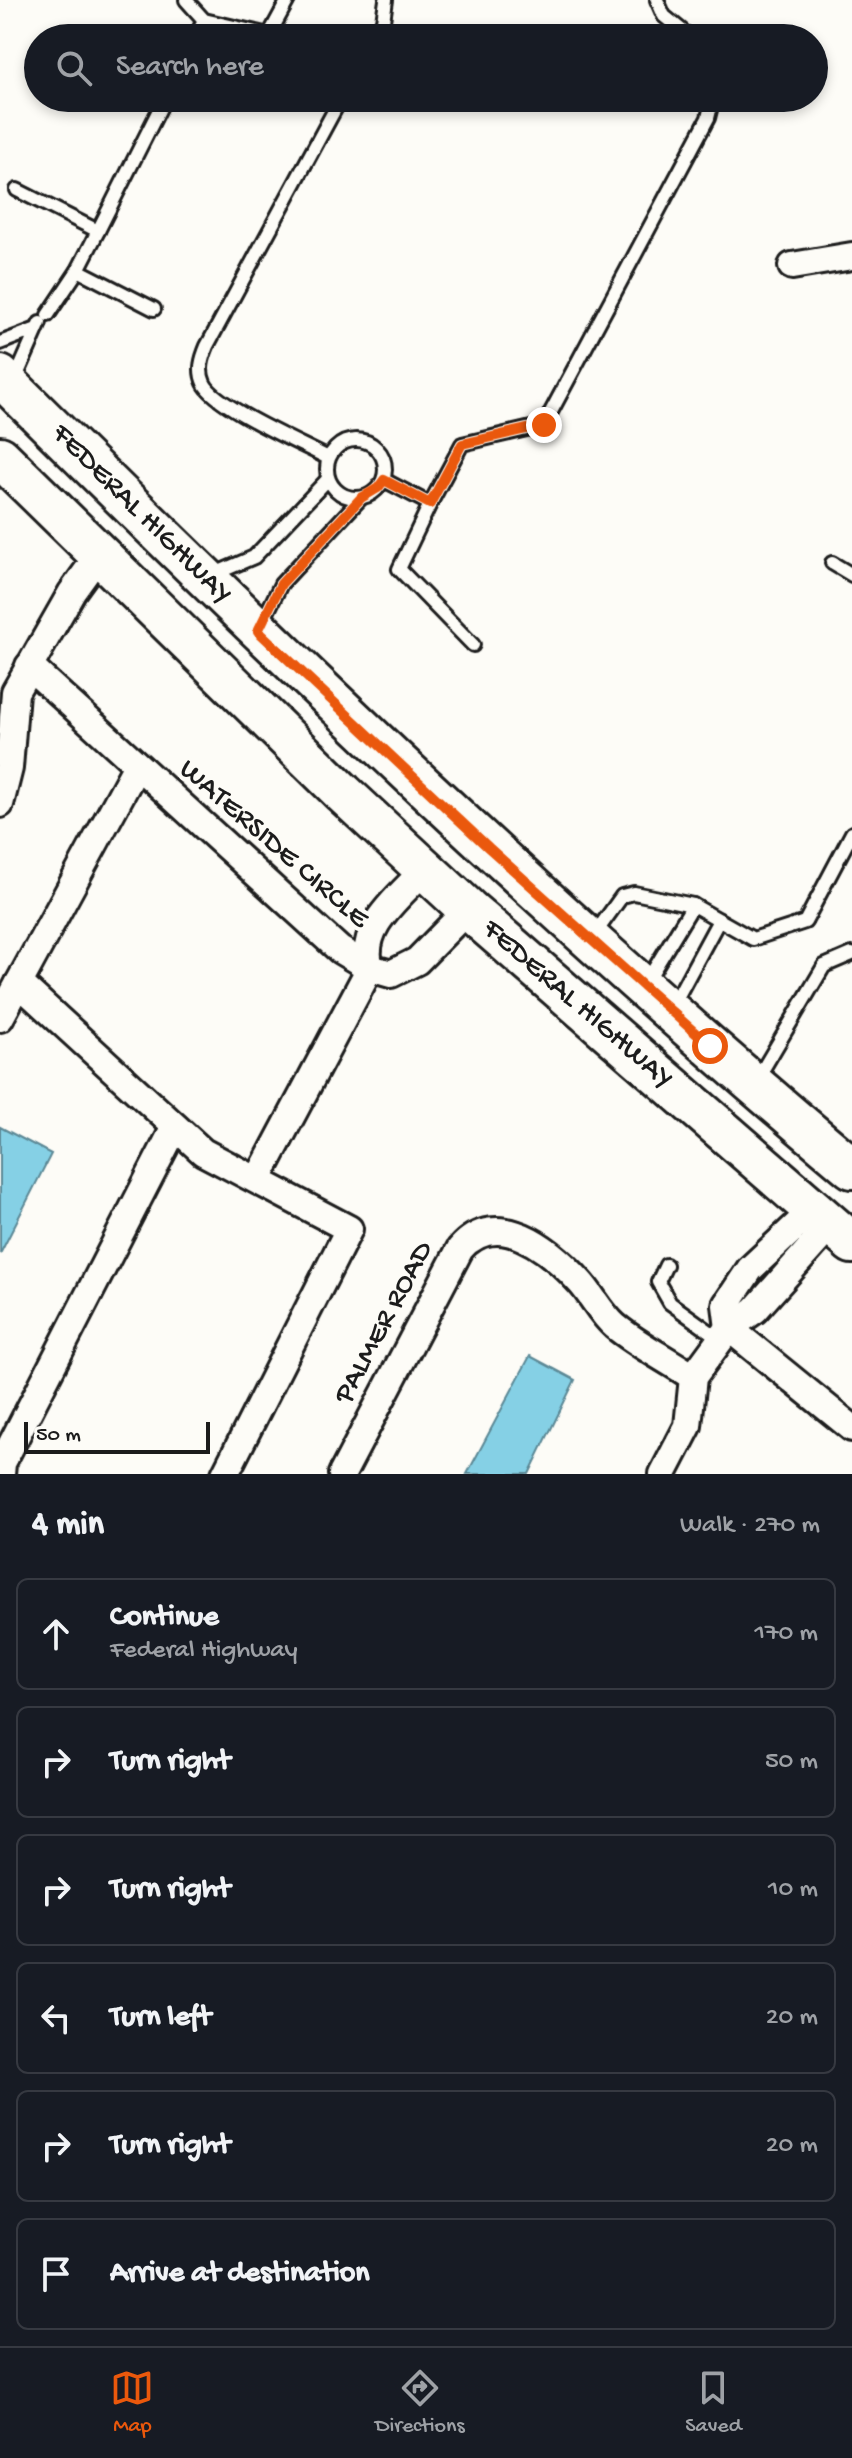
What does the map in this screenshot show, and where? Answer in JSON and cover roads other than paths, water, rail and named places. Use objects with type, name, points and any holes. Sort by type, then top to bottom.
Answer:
[{"type":"main road","name":"FEDERAL HIGHWAY","points":[[6,382],[258,631],[591,939],[838,1156]]},
{"type":"main road","name":"FEDERAL HIGHWAY","points":[[0,457],[98,556],[468,909],[716,1126],[837,1219]]},
{"type":"main road","points":[[716,1126],[768,1147],[838,1156]]},
{"type":"street","points":[[792,266],[852,256]]},
{"type":"street","points":[[0,804],[9,768],[15,692],[98,556]]},
{"type":"street","name":"WATERSIDE CIRCLE","points":[[29,666],[136,767],[340,950],[370,968],[391,974],[417,961],[468,909]]},
{"type":"street","name":"WATERSIDE CIRCLE","points":[[0,1018],[136,767]]},
{"type":"street","name":"WATERSIDE CIRCLE","points":[[258,1179],[370,968],[365,952],[373,926],[425,869]]},
{"type":"street","points":[[19,983],[203,1152],[349,1229],[225,1474]]},
{"type":"street","points":[[1,1474],[2,1463],[175,1127]]},
{"type":"street","points":[[663,1474],[688,1426],[693,1377],[725,1334],[726,1305],[750,1269],[837,1219]]},
{"type":"street","name":"PALMER ROAD","points":[[342,1474],[460,1249],[483,1230],[501,1230],[528,1238],[578,1280],[613,1324],[693,1377]]},
{"type":"street","points":[[725,1334],[852,1428]]},
{"type":"lane","points":[[186,0],[204,20],[221,24]]},
{"type":"lane","points":[[275,24],[288,0]]},
{"type":"lane","points":[[381,24],[386,0]]},
{"type":"lane","points":[[657,0],[664,16],[674,24]]},
{"type":"lane","points":[[202,24],[204,20]]},
{"type":"lane","points":[[6,382],[41,323],[78,270],[158,112]]},
{"type":"lane","points":[[328,458],[219,400],[203,381],[201,369],[207,346],[333,112]]},
{"type":"lane","points":[[473,645],[399,569],[462,444],[544,425],[710,112]]},
{"type":"lane","points":[[17,190],[98,231]]},
{"type":"lane","points":[[78,270],[154,309]]},
{"type":"lane","points":[[0,343],[41,323]]},
{"type":"lane","points":[[258,631],[281,584],[361,498],[378,488],[384,480],[384,459],[379,450],[362,439],[342,443],[328,458],[328,479],[341,494],[361,498]]},
{"type":"lane","points":[[204,578],[254,557],[328,479]]},
{"type":"lane","points":[[384,480],[430,504]]},
{"type":"lane","points":[[832,563],[852,575]]},
{"type":"lane","points":[[591,939],[622,896],[634,893],[693,905],[753,939],[805,922],[852,833]]},
{"type":"lane","points":[[657,998],[693,905]]},
{"type":"lane","points":[[657,998],[719,920]]},
{"type":"lane","points":[[755,1084],[824,966],[852,954]]},
{"type":"lane","points":[[666,1265],[658,1282],[670,1303],[725,1334]]},
{"type":"water","points":[[0,1127],[51,1154],[0,1254]]},
{"type":"water","points":[[530,1356],[575,1380],[529,1474],[467,1474]]}]
